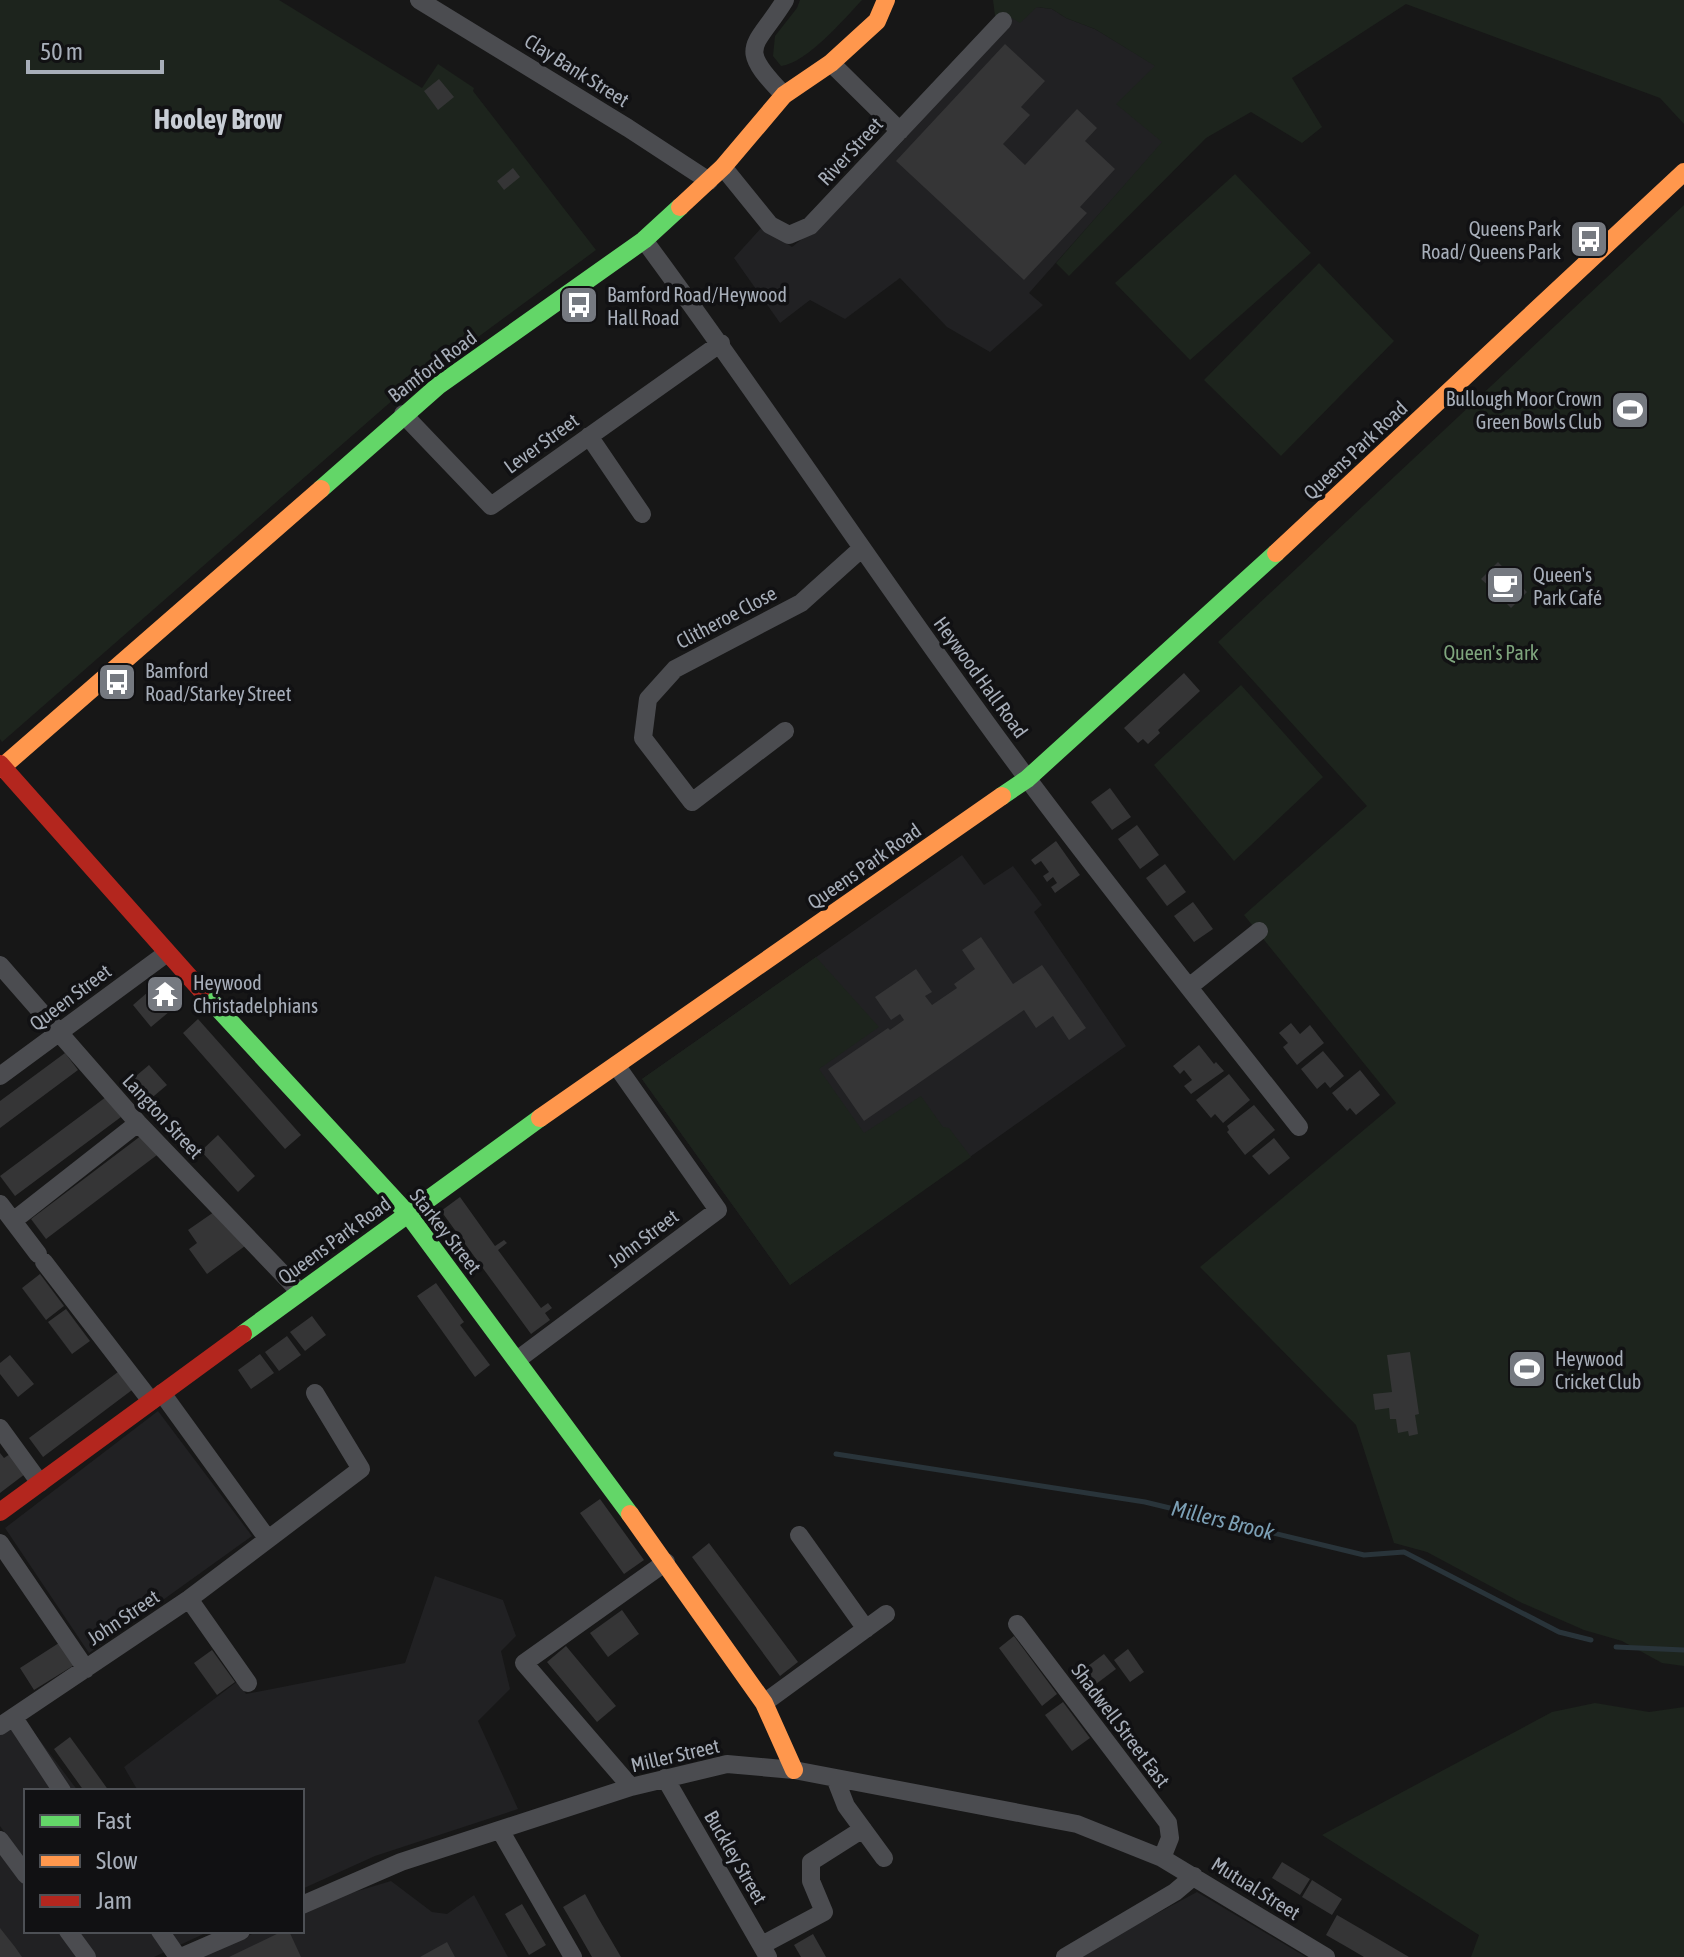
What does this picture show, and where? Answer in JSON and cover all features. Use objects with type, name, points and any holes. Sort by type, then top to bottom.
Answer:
[{"type":"street","name":"Clay Bank Street","points":[[419,0],[709,181]]},
{"type":"street","points":[[784,95],[762,73],[755,53],[759,35],[785,0]]},
{"type":"street","name":"Bamford Road","points":[[1,767],[403,414],[644,240],[723,167],[784,95],[831,63],[877,21],[886,0]]},
{"type":"street","name":"River Street","points":[[723,167],[770,225],[789,235],[810,226],[1003,21]]},
{"type":"street","points":[[831,63],[900,131]]},
{"type":"street","name":"Queens Park Road","points":[[0,1512],[407,1213],[1027,779],[1245,582],[1684,172]]},
{"type":"street","name":"Heywood Hall Road","points":[[644,240],[721,343],[861,549],[1027,779],[1299,1127]]},
{"type":"street","name":"Lever Street","points":[[403,414],[491,506],[721,343]]},
{"type":"street","points":[[589,436],[642,514]]},
{"type":"street","name":"Clitheroe Close","points":[[785,731],[692,802],[643,738],[648,699],[675,669],[801,603],[861,549]]},
{"type":"street","name":"Starkey Street","points":[[1,767],[167,953],[407,1213],[666,1562],[764,1703],[794,1770]]},
{"type":"street","points":[[1189,987],[1259,931]]},
{"type":"street","name":"Queen Street","points":[[0,1076],[167,953]]},
{"type":"street","name":"Langton Street","points":[[0,965],[138,1123],[300,1292]]},
{"type":"street","name":"John Street","points":[[517,1360],[718,1210],[616,1065]]},
{"type":"street","points":[[13,1221],[138,1123]]},
{"type":"street","points":[[0,1204],[267,1538]]},
{"type":"street","name":"John Street","points":[[7,1722],[189,1599],[361,1469],[315,1393]]},
{"type":"street","points":[[0,1428],[40,1483]]},
{"type":"street","points":[[799,1535],[866,1629]]},
{"type":"street","points":[[0,1543],[86,1669]]},
{"type":"street","points":[[631,1787],[524,1663],[666,1562]]},
{"type":"street","points":[[189,1599],[248,1683]]},
{"type":"street","points":[[764,1703],[886,1614]]},
{"type":"street","name":"Shadwell Street East","points":[[1017,1624],[1168,1823],[1171,1831],[1162,1858]]},
{"type":"street","points":[[7,1722],[60,1789]]},
{"type":"street","name":"Miller Street","points":[[304,1904],[401,1862],[631,1787],[727,1764],[794,1770],[1077,1824],[1162,1858]]},
{"type":"street","name":"Buckley Street","points":[[665,1778],[765,1951]]},
{"type":"street","points":[[835,1778],[846,1806],[884,1858]]},
{"type":"street","points":[[765,1951],[824,1912],[811,1881],[811,1862],[863,1829]]},
{"type":"street","points":[[500,1830],[573,1957]]},
{"type":"street","points":[[0,1840],[24,1872]]},
{"type":"street","name":"Mutual Street","points":[[1162,1858],[1326,1957]]},
{"type":"street","points":[[1065,1957],[1175,1892],[1194,1876]]},
{"type":"street","points":[[69,1933],[87,1957]]},
{"type":"street","points":[[162,1933],[180,1957],[236,1933]]},
{"type":"shaded area","points":[[1037,7],[1052,9],[1095,29],[1156,66],[1163,142],[1029,293],[1043,305],[990,352],[947,327],[900,278],[845,319],[810,300],[780,323],[734,258],[762,227],[792,247],[812,231],[900,144],[1007,15]]},
{"type":"shaded area","points":[[962,855],[984,885],[1013,866],[1042,905],[1034,912],[1126,1046],[790,1285],[642,1079]]},
{"type":"shaded area","points":[[158,1411],[252,1536],[89,1653],[5,1528]]},
{"type":"shaded area","points":[[435,1576],[503,1600],[516,1636],[501,1651],[510,1689],[478,1721],[518,1809],[375,1856],[304,1888],[304,1789],[137,1789],[124,1767],[238,1681],[246,1694],[405,1663]]},
{"type":"shaded area","points":[[23,1718],[76,1789],[24,1789],[24,1860],[0,1826],[0,1730]]},
{"type":"shaded area","points":[[0,1850],[24,1884],[24,1933],[59,1933],[76,1957],[0,1957]]},
{"type":"shaded area","points":[[391,1881],[432,1912],[447,1914],[474,1895],[508,1957],[199,1957],[254,1933],[304,1933],[304,1912],[341,1896]]},
{"type":"shaded area","points":[[1197,1892],[1306,1957],[1076,1957]]},
{"type":"shaded area","points":[[75,1933],[206,1933],[154,1957],[92,1957]]},
{"type":"green space","points":[[0,0],[279,0],[422,88],[438,64],[474,88],[473,91],[596,250],[394,399],[2,742],[0,739]]},
{"type":"green space","points":[[800,0],[862,0],[813,49],[781,66],[773,56],[775,36]]},
{"type":"green space","points":[[993,0],[1684,0],[1684,124],[1660,98],[1406,4],[1292,78],[1322,127],[1302,143],[1251,112],[1206,138],[1069,276],[1056,263],[1162,142],[1116,104],[1155,66],[1095,29],[1052,9],[1037,7],[1020,23],[1007,15],[995,16]]},
{"type":"green space","points":[[1235,174],[1311,253],[1190,360],[1115,283]]},
{"type":"green space","name":"Queen's Park","points":[[1684,205],[1684,1666],[1662,1663],[1622,1641],[1584,1630],[1522,1603],[1427,1552],[1394,1543],[1356,1425],[1200,1267],[1396,1103],[1244,915],[1367,806],[1218,642]]},
{"type":"green space","points":[[1319,263],[1394,341],[1281,456],[1204,380]]},
{"type":"green space","points":[[1241,685],[1323,777],[1234,861],[1154,765]]},
{"type":"green space","points":[[816,957],[879,1027],[819,1069],[864,1133],[921,1096],[943,1127],[949,1128],[971,1157],[790,1285],[642,1079]]},
{"type":"green space","points":[[1595,1703],[1649,1712],[1684,1707],[1684,1957],[1471,1957],[1479,1935],[1322,1835],[1552,1712]]},
{"type":"building","points":[[1005,44],[1045,81],[1021,107],[1030,115],[1003,144],[1025,165],[1077,109],[1097,128],[1085,141],[1115,169],[1080,207],[1087,213],[1024,280],[896,161]]},
{"type":"building","points":[[439,79],[454,97],[438,110],[424,91]]},
{"type":"building","points":[[513,168],[520,177],[504,190],[497,181]]},
{"type":"building","points":[[1498,562],[1527,592],[1511,608],[1503,600],[1499,603],[1487,591],[1491,588],[1481,579]]},
{"type":"building","points":[[1184,673],[1200,691],[1158,730],[1160,733],[1148,744],[1143,739],[1138,743],[1124,728]]},
{"type":"building","points":[[1110,788],[1131,817],[1112,830],[1091,802]]},
{"type":"building","points":[[1137,825],[1159,855],[1140,869],[1118,839]]},
{"type":"building","points":[[1056,841],[1080,875],[1055,893],[1051,887],[1057,883],[1053,877],[1047,882],[1043,876],[1049,872],[1041,861],[1035,865],[1031,860]]},
{"type":"building","points":[[1165,864],[1186,892],[1167,906],[1146,878]]},
{"type":"building","points":[[1193,902],[1213,929],[1194,942],[1174,916]]},
{"type":"building","points":[[981,937],[1013,984],[1042,965],[1086,1028],[1069,1040],[1053,1016],[1036,1028],[1024,1010],[864,1121],[828,1069],[904,1020],[900,1014],[891,1020],[875,997],[916,969],[932,992],[925,996],[932,1005],[957,988],[954,984],[975,969],[962,950]]},
{"type":"building","points":[[163,979],[182,1001],[151,1027],[133,1005]]},
{"type":"building","points":[[198,1019],[301,1135],[285,1149],[183,1033]]},
{"type":"building","points":[[1291,1023],[1300,1034],[1310,1025],[1324,1043],[1297,1065],[1283,1047],[1288,1043],[1279,1033]]},
{"type":"building","points":[[1199,1045],[1224,1071],[1191,1094],[1184,1086],[1192,1080],[1184,1070],[1180,1074],[1173,1066]]},
{"type":"building","points":[[1323,1051],[1344,1076],[1330,1088],[1325,1082],[1317,1089],[1301,1069]]},
{"type":"building","points":[[65,1053],[78,1070],[0,1128],[0,1101]]},
{"type":"building","points":[[149,1065],[167,1085],[148,1101],[130,1081]]},
{"type":"building","points":[[1360,1070],[1380,1095],[1356,1115],[1350,1108],[1347,1111],[1332,1093]]},
{"type":"building","points":[[1229,1074],[1250,1100],[1223,1123],[1215,1114],[1211,1118],[1196,1100]]},
{"type":"building","points":[[106,1097],[121,1117],[15,1196],[0,1176]]},
{"type":"building","points":[[1254,1105],[1275,1130],[1245,1155],[1227,1132],[1227,1126]]},
{"type":"building","points":[[142,1135],[157,1155],[46,1239],[31,1219]]},
{"type":"building","points":[[218,1135],[255,1176],[238,1192],[201,1151]]},
{"type":"building","points":[[1274,1138],[1290,1158],[1269,1175],[1252,1156]]},
{"type":"building","points":[[460,1197],[495,1246],[504,1240],[507,1243],[498,1250],[541,1308],[548,1303],[552,1308],[545,1313],[550,1320],[531,1334],[441,1211]]},
{"type":"building","points":[[214,1212],[245,1246],[207,1274],[189,1249],[197,1243],[188,1230]]},
{"type":"building","points":[[40,1274],[64,1306],[46,1320],[22,1288]]},
{"type":"building","points":[[436,1283],[464,1322],[460,1325],[490,1365],[475,1377],[417,1296]]},
{"type":"building","points":[[66,1309],[90,1341],[72,1354],[48,1322]]},
{"type":"building","points":[[312,1316],[326,1335],[305,1351],[290,1332]]},
{"type":"building","points":[[287,1336],[301,1355],[279,1371],[265,1352]]},
{"type":"building","points":[[1410,1352],[1419,1414],[1415,1415],[1418,1434],[1409,1436],[1408,1431],[1398,1433],[1396,1419],[1390,1419],[1389,1408],[1375,1410],[1373,1394],[1392,1392],[1387,1355]]},
{"type":"building","points":[[260,1354],[274,1373],[251,1389],[238,1370]]},
{"type":"building","points":[[10,1355],[34,1384],[18,1397],[0,1374],[0,1363]]},
{"type":"building","points":[[118,1372],[132,1390],[43,1457],[29,1438]]},
{"type":"building","points":[[0,1453],[4,1458],[10,1454],[25,1474],[0,1493]]},
{"type":"building","points":[[600,1499],[644,1560],[624,1574],[580,1513]]},
{"type":"building","points":[[709,1543],[798,1662],[780,1676],[692,1557]]},
{"type":"building","points":[[622,1610],[639,1634],[608,1657],[590,1633]]},
{"type":"building","points":[[1014,1636],[1057,1694],[1042,1706],[999,1648]]},
{"type":"building","points":[[62,1641],[76,1664],[34,1690],[20,1668]]},
{"type":"building","points":[[566,1646],[616,1706],[597,1722],[547,1662]]},
{"type":"building","points":[[1128,1649],[1144,1672],[1130,1682],[1114,1660]]},
{"type":"building","points":[[212,1650],[235,1682],[217,1695],[194,1663]]},
{"type":"building","points":[[1104,1654],[1116,1669],[1096,1684],[1084,1669]]},
{"type":"building","points":[[1063,1702],[1090,1738],[1072,1751],[1045,1715]]},
{"type":"building","points":[[70,1737],[108,1789],[83,1789],[54,1749]]},
{"type":"building","points":[[1282,1862],[1310,1879],[1300,1895],[1272,1878]]},
{"type":"building","points":[[1312,1880],[1342,1899],[1332,1915],[1302,1897]]},
{"type":"building","points":[[585,1894],[621,1957],[592,1957],[563,1907]]},
{"type":"building","points":[[522,1904],[546,1945],[529,1955],[505,1914]]},
{"type":"building","points":[[1337,1915],[1409,1957],[1364,1957],[1326,1935]]},
{"type":"building","points":[[0,1928],[15,1947],[22,1957],[0,1957]]},
{"type":"building","points":[[279,1933],[290,1933],[301,1957],[229,1957]]},
{"type":"building","points":[[813,1934],[826,1957],[801,1957],[794,1945]]},
{"type":"building","points":[[447,1942],[455,1957],[420,1957]]},
{"type":"waterway","name":"Millers Brook","points":[[836,1454],[1145,1502],[1364,1555],[1404,1552],[1559,1632],[1591,1640]]},
{"type":"waterway","name":"Millers Brook","points":[[1616,1647],[1684,1650]]},
{"type":"traffic: fast","points":[[321,489],[438,386],[644,240],[680,207]]},
{"type":"traffic: fast","points":[[1002,796],[1027,779],[1276,553]]},
{"type":"traffic: fast","points":[[201,990],[407,1213],[630,1514]]},
{"type":"traffic: fast","points":[[243,1334],[540,1118]]},
{"type":"traffic: slow","points":[[680,207],[723,167],[784,95],[831,63],[877,21],[886,0]]},
{"type":"traffic: slow","points":[[1276,553],[1684,172]]},
{"type":"traffic: slow","points":[[0,769],[321,489]]},
{"type":"traffic: slow","points":[[540,1118],[1002,796]]},
{"type":"traffic: slow","points":[[630,1514],[764,1703],[794,1770]]},
{"type":"traffic: jam","points":[[0,764],[201,990]]},
{"type":"traffic: jam","points":[[0,1512],[243,1334]]},
{"type":"place","name":"Queens Park Road/ Queens Park","points":[[1589,239]]},
{"type":"place","name":"Bamford Road/Heywood Hall Road","points":[[579,305]]},
{"type":"place","name":"Bullough Moor Crown Green Bowls Club","points":[[1630,410]]},
{"type":"place","name":"Queen's Park Café","points":[[1505,585]]},
{"type":"place","name":"Bamford Road/Starkey Street","points":[[117,682]]},
{"type":"place","name":"Heywood Christadelphians","points":[[165,994]]},
{"type":"place","name":"Heywood Cricket Club","points":[[1527,1369]]},
{"type":"district","name":"Hooley Brow","points":[[218,119]]}]
